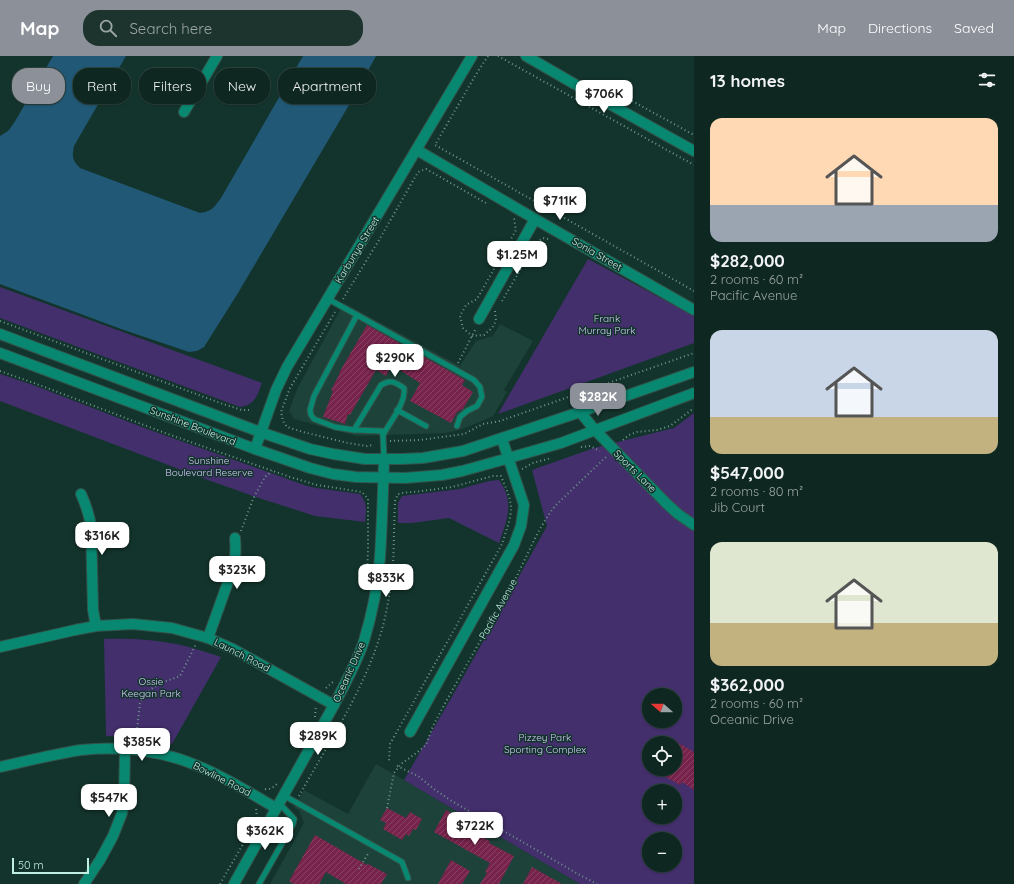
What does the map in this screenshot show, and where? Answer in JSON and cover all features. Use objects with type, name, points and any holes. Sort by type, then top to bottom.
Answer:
[{"type":"street","points":[[184,112],[217,56]]},
{"type":"street","name":"Karbunya Street","points":[[255,449],[276,390],[287,367],[472,56]]},
{"type":"street","points":[[526,56],[694,151]]},
{"type":"street","name":"Sonia Street","points":[[417,150],[694,310]]},
{"type":"street","points":[[479,319],[535,219]]},
{"type":"street","name":"Sunshine Boulevard","points":[[0,334],[260,432],[318,451],[359,458],[402,460],[442,455],[502,439]]},
{"type":"street","name":"Sunshine Boulevard","points":[[0,353],[255,449],[310,468],[333,474],[356,477],[411,478],[442,475],[462,471],[509,458]]},
{"type":"street","points":[[502,439],[694,372]]},
{"type":"street","points":[[509,458],[561,443],[694,394]]},
{"type":"street","name":"Sports Lane","points":[[580,412],[595,430],[678,514],[694,525]]},
{"type":"street","name":"Pacific Avenue","points":[[410,732],[514,545],[521,526],[524,505],[502,439]]},
{"type":"street","name":"Oceanic Drive","points":[[234,884],[348,679],[363,642],[374,599],[380,558],[384,459]]},
{"type":"street","points":[[81,494],[87,506],[90,521],[93,610],[96,626]]},
{"type":"street","points":[[204,637],[236,559],[235,538]]},
{"type":"street","name":"Launch Road","points":[[0,647],[96,626],[133,624],[172,628],[204,637],[227,646],[334,705]]},
{"type":"street","name":"Bowline Road","points":[[0,767],[80,751],[97,749],[139,750],[196,765],[279,802]]},
{"type":"street","points":[[84,884],[100,860],[113,836],[122,812],[124,800],[125,749]]},
{"type":"lane","points":[[328,299],[474,380],[480,387],[482,397],[477,406],[467,411],[460,417],[457,426]]},
{"type":"lane","points":[[357,315],[314,396],[310,410],[311,415],[314,419],[335,427],[382,433]]},
{"type":"lane","points":[[354,430],[380,385],[390,381],[404,388],[402,401],[382,433],[384,459]]},
{"type":"lane","points":[[397,410],[426,426]]},
{"type":"lane","points":[[279,802],[373,846],[402,862],[408,878]]},
{"type":"lane","points":[[259,884],[293,824],[294,819],[279,802]]},
{"type":"path","points":[[488,56],[435,145],[694,291]]},
{"type":"path","points":[[498,56],[694,165]]},
{"type":"path","points":[[632,101],[694,135]]},
{"type":"path","points":[[373,445],[367,446],[348,443],[287,427],[283,421],[281,412],[290,388],[418,172],[426,169],[489,205]]},
{"type":"path","points":[[498,307],[495,312],[496,321],[492,328],[484,335],[472,336],[463,328],[460,316],[466,305],[477,299],[516,230],[514,219],[509,216]]},
{"type":"path","points":[[501,302],[536,243],[542,238],[550,239]]},
{"type":"path","points":[[454,369],[472,336],[479,319]]},
{"type":"path","points":[[0,321],[223,404],[242,410],[249,410]]},
{"type":"path","points":[[390,441],[420,440],[464,434],[483,424],[500,421],[694,353]]},
{"type":"path","points":[[0,371],[165,433],[272,471],[316,485],[362,492],[368,499],[368,550],[366,580]]},
{"type":"path","points":[[623,440],[629,434],[657,430],[670,426],[694,408]]},
{"type":"path","name":"Pacific Avenue","points":[[398,766],[426,745],[428,736],[433,726],[513,583],[549,513],[607,456],[598,449],[590,446],[579,447]]},
{"type":"path","points":[[522,469],[552,457]]},
{"type":"path","points":[[235,538],[242,530],[253,499],[272,471]]},
{"type":"path","points":[[389,762],[390,744],[502,544],[508,525],[511,508],[501,476],[494,476],[452,487],[398,494]]},
{"type":"path","points":[[136,741],[140,702],[151,689],[180,676],[204,637]]},
{"type":"path","points":[[326,688],[338,676]]},
{"type":"path","points":[[312,723],[316,716],[316,706]]},
{"type":"path","points":[[387,808],[394,773],[398,766],[418,776],[450,800],[597,884]]},
{"type":"path","points":[[263,789],[269,790],[277,784],[281,778]]},
{"type":"path","points":[[220,884],[257,820],[257,808],[251,804]]},
{"type":"path","points":[[359,869],[373,846]]},
{"type":"shaded area","points":[[344,303],[460,366],[476,341],[493,336],[500,324],[533,341],[504,390],[507,392],[493,416],[463,429],[446,433],[357,436],[294,419],[289,411],[297,389]]},
{"type":"shaded area","points":[[376,764],[580,884],[270,884],[304,823],[299,810],[294,808],[304,790],[348,814]]},
{"type":"green space","name":"Frank Murray Park","points":[[588,259],[694,316],[694,343],[498,414]]},
{"type":"green space","points":[[0,287],[262,383],[259,392],[252,402],[240,407],[0,318]]},
{"type":"green space","name":"Sunshine Boulevard Reserve","points":[[0,374],[33,385],[147,429],[307,486],[360,494],[365,504],[365,522],[315,516],[259,498],[0,401]]},
{"type":"green space","name":"Pizzey Park Sporting Complex","points":[[694,413],[694,884],[580,884],[404,780],[547,526],[532,470],[594,448],[674,428]]},
{"type":"green space","points":[[499,480],[507,496],[508,511],[505,527],[499,543],[449,518],[412,523],[398,523],[398,503],[402,496],[460,489],[489,481]]},
{"type":"green space","name":"Ossie Keegan Park","points":[[104,639],[140,639],[167,642],[221,657],[172,744],[139,738],[106,736]]},
{"type":"water","points":[[53,56],[126,56],[119,68],[73,68],[73,104],[98,104],[74,146],[73,158],[80,168],[200,213],[211,210],[221,198],[278,99],[278,104],[350,104],[238,293],[204,347],[197,351],[189,352],[121,329],[0,284],[0,136],[8,131],[25,104],[65,104],[65,68],[46,68]]},
{"type":"water","points":[[303,56],[376,56],[369,68],[296,68]]},
{"type":"building","points":[[367,325],[465,380],[462,385],[473,392],[463,409],[457,412],[451,423],[410,401],[420,383],[392,365],[386,376],[376,370],[350,415],[348,414],[345,424],[323,417],[333,391],[331,390],[339,373]]},
{"type":"building","points":[[682,745],[694,752],[694,790],[682,782],[678,784],[664,776],[682,776]]},
{"type":"building","points":[[387,808],[406,818],[410,812],[422,819],[416,830],[413,829],[409,836],[406,834],[402,840],[383,829],[386,823],[380,820]]},
{"type":"building","points":[[446,810],[487,833],[484,838],[490,841],[489,843],[514,856],[499,884],[480,884],[487,873],[485,872],[490,863],[434,832]]},
{"type":"building","points":[[315,835],[367,865],[368,864],[387,874],[381,884],[346,884],[326,872],[319,884],[294,884],[289,881]]},
{"type":"building","points":[[451,860],[470,871],[462,884],[438,884]]},
{"type":"building","points":[[532,867],[562,884],[523,884]]}]
